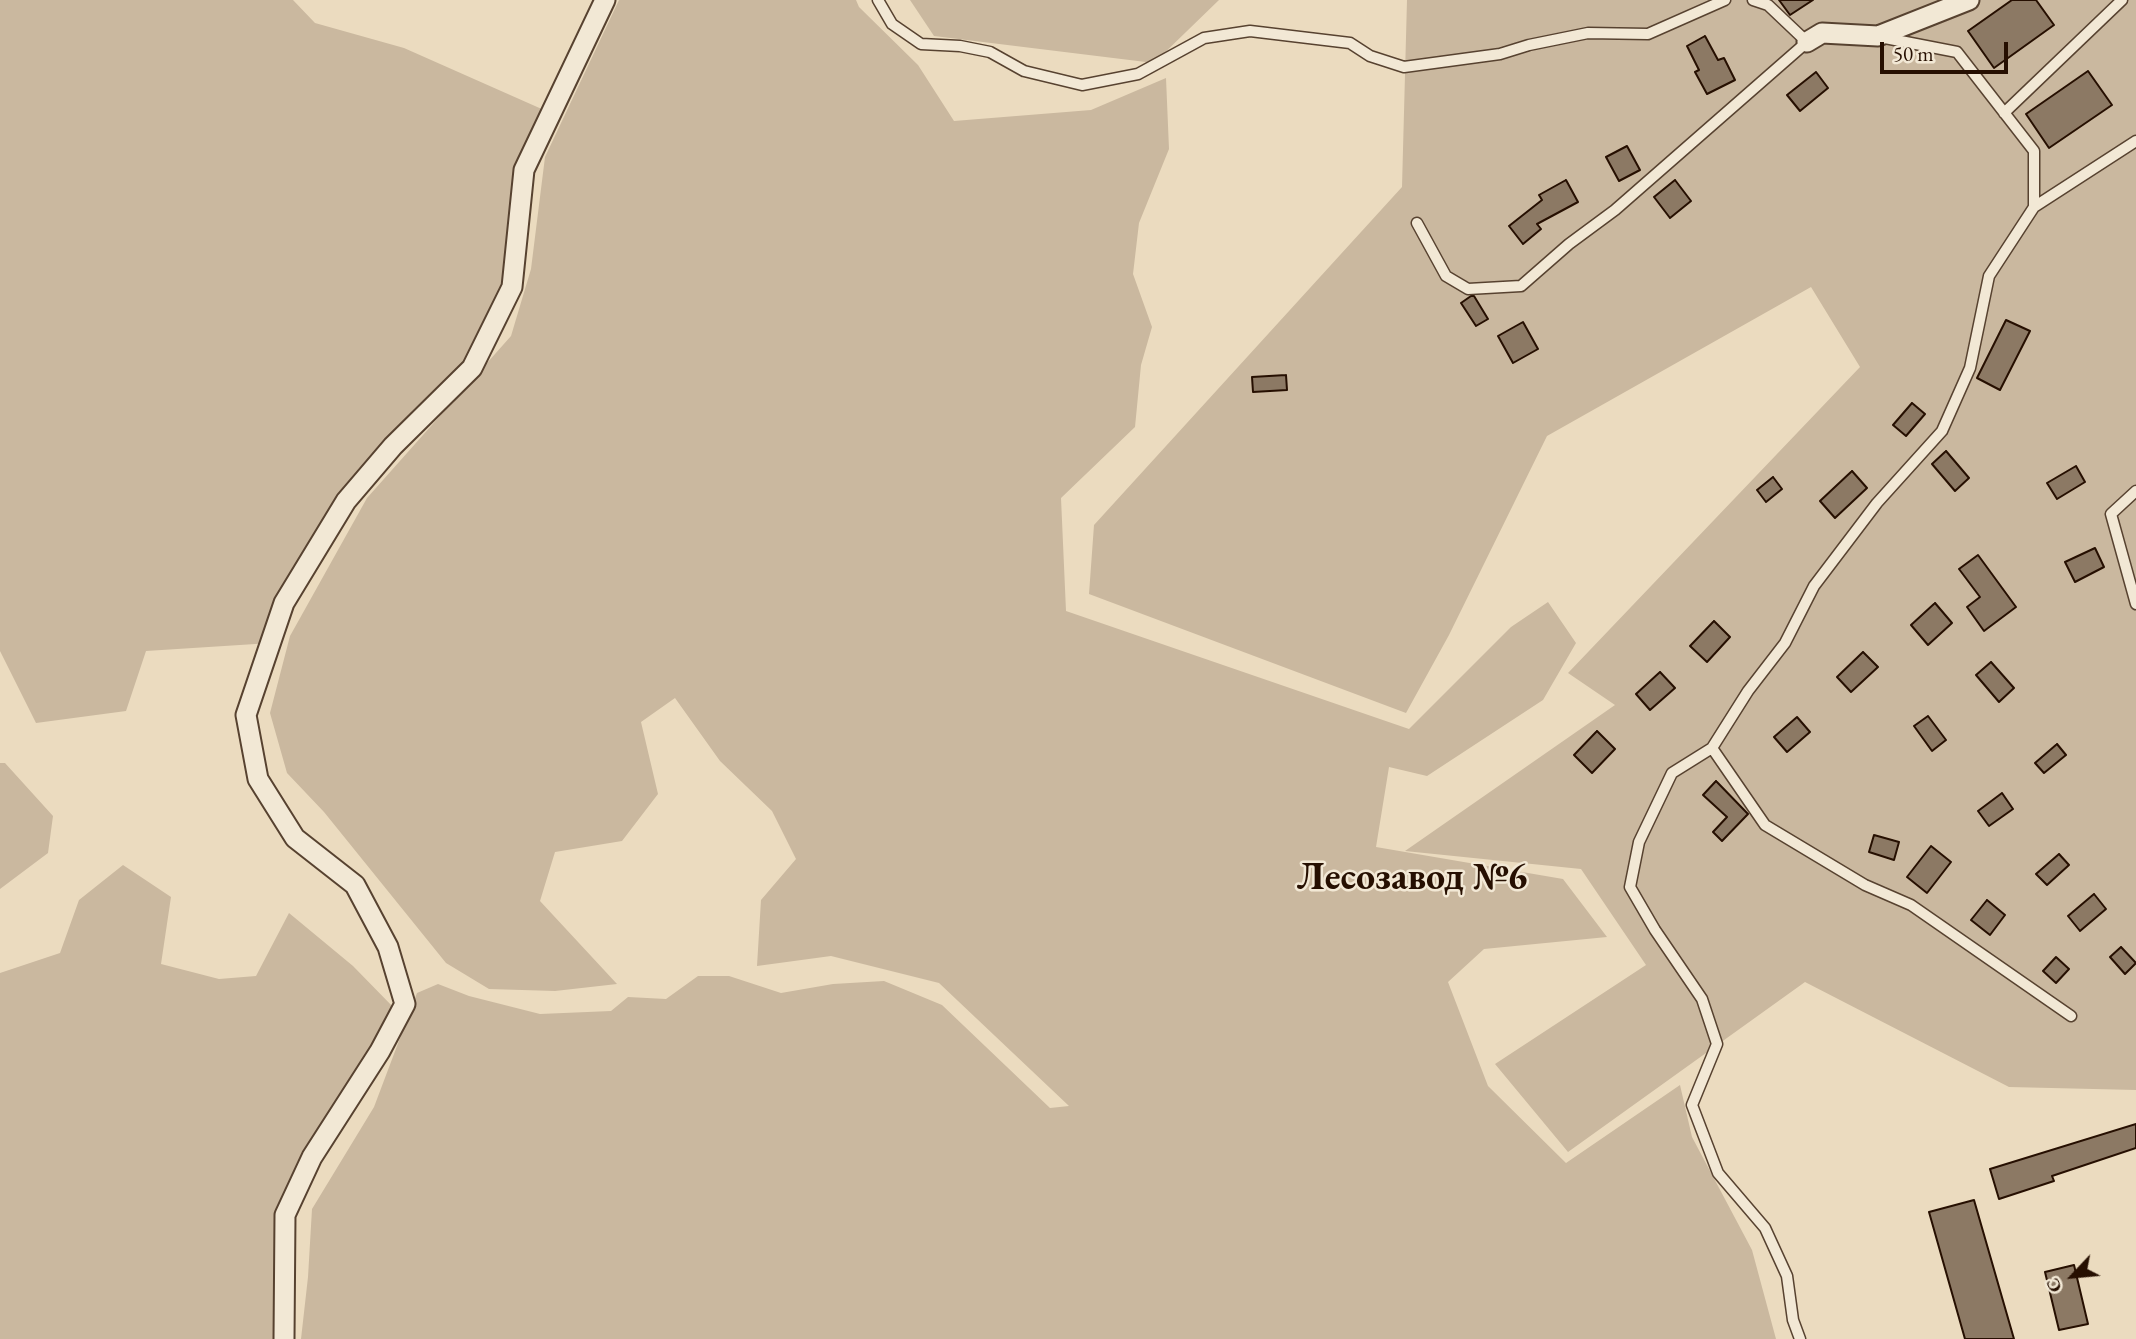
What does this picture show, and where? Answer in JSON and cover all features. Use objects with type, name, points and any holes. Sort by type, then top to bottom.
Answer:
[{"type":"street","points":[[284,1339],[285,1215],[312,1157],[380,1051],[405,1004],[388,947],[355,885],[295,838],[258,779],[246,715],[284,603],[346,502],[393,446],[472,368],[512,287],[524,170],[605,0]]},
{"type":"street","points":[[1807,43],[1822,33],[1878,36],[1969,0]]},
{"type":"lane","points":[[877,0],[892,24],[921,44],[990,52],[1024,71],[1082,85],[1138,74],[1203,38],[1250,31],[1350,43],[1370,56],[1404,67],[1500,54],[1529,44],[1588,33],[1648,34],[1725,0]]},
{"type":"lane","points":[[1417,223],[1446,276],[1468,289],[1521,286],[1569,244],[1615,210],[1807,43],[1768,5],[1753,0]]},
{"type":"lane","points":[[2004,113],[2122,0]]},
{"type":"lane","points":[[1878,36],[1957,52],[2034,151],[2034,207]]},
{"type":"lane","points":[[1800,1339],[1793,1320],[1787,1276],[1765,1228],[1718,1173],[1692,1105],[1717,1044],[1702,999],[1655,930],[1630,887],[1639,842],[1672,773],[1712,748],[1748,691],[1785,643],[1814,586],[1877,503],[1942,431],[1970,368],[1989,276],[2034,207],[2136,141]]},
{"type":"lane","points":[[2136,491],[2111,514],[2136,604]]},
{"type":"lane","points":[[1712,748],[1765,825],[1865,885],[1911,905],[2071,1016]]},
{"type":"shaded area","points":[[0,0],[293,0],[315,23],[404,48],[553,114],[510,196],[519,259],[478,353],[362,485],[271,643],[146,651],[126,711],[36,723],[0,651]]},
{"type":"shaded area","points":[[619,0],[856,0],[859,7],[918,65],[954,121],[1091,110],[1166,78],[1169,149],[1139,223],[1133,274],[1152,327],[1141,365],[1135,427],[1061,498],[1066,611],[1409,729],[1511,627],[1548,602],[1576,643],[1543,700],[1427,776],[1389,767],[1376,847],[1563,879],[1607,937],[1484,949],[1448,982],[1488,1086],[1566,1163],[1680,1085],[1692,1137],[1752,1250],[1776,1339],[301,1339],[312,1209],[374,1107],[417,993],[438,984],[469,996],[540,1014],[611,1011],[628,997],[666,999],[698,976],[729,976],[781,993],[833,984],[884,981],[942,1005],[1050,1108],[1069,1106],[939,983],[831,956],[757,966],[761,900],[796,859],[772,811],[720,761],[675,698],[641,722],[658,794],[622,841],[555,852],[540,901],[617,984],[555,991],[489,989],[446,963],[324,812],[287,773],[270,713],[290,636],[367,498],[511,336],[531,269],[545,157]]},
{"type":"shaded area","points":[[910,0],[1219,0],[1154,63],[934,36]]},
{"type":"shaded area","points":[[1407,0],[2136,0],[2136,1090],[2009,1087],[1805,982],[1568,1152],[1495,1064],[1646,965],[1581,869],[1405,851],[1615,705],[1568,673],[1860,367],[1811,287],[1547,436],[1449,635],[1406,713],[1089,594],[1094,525],[1402,187]]},
{"type":"shaded area","points":[[0,763],[5,763],[53,816],[48,853],[0,889]]},
{"type":"shaded area","points":[[123,865],[171,897],[161,964],[219,979],[256,976],[289,913],[353,966],[395,1009],[366,1092],[298,1198],[285,1339],[0,1339],[0,973],[60,953],[79,900]]},
{"type":"building","points":[[1779,0],[1813,0],[1790,15]]},
{"type":"building","points":[[2012,0],[2036,0],[2054,25],[1994,68],[1968,31]]},
{"type":"building","points":[[1705,36],[1718,60],[1724,58],[1735,80],[1707,94],[1695,72],[1699,70],[1687,46]]},
{"type":"building","points":[[2088,71],[2112,105],[2049,148],[2026,114]]},
{"type":"building","points":[[1816,72],[1828,88],[1800,111],[1787,95]]},
{"type":"building","points":[[1627,146],[1640,170],[1619,181],[1606,157]]},
{"type":"building","points":[[1566,180],[1578,202],[1537,224],[1541,229],[1523,244],[1509,226],[1542,200],[1539,195]]},
{"type":"building","points":[[1675,180],[1691,201],[1670,218],[1654,197]]},
{"type":"building","points":[[1474,296],[1488,319],[1476,326],[1461,303]]},
{"type":"building","points":[[2006,320],[2030,331],[2000,390],[1977,378]]},
{"type":"building","points":[[1523,322],[1538,349],[1513,363],[1498,336]]},
{"type":"building","points":[[1286,375],[1287,390],[1253,392],[1252,377]]},
{"type":"building","points":[[1912,403],[1925,414],[1906,436],[1893,425]]},
{"type":"building","points":[[1946,451],[1969,478],[1955,491],[1932,464]]},
{"type":"building","points":[[2076,466],[2085,482],[2057,499],[2047,483]]},
{"type":"building","points":[[1852,471],[1867,488],[1835,518],[1820,501]]},
{"type":"building","points":[[1773,477],[1782,489],[1766,502],[1757,490]]},
{"type":"building","points":[[2095,548],[2104,567],[2075,582],[2065,562]]},
{"type":"building","points":[[1978,555],[2016,607],[1984,631],[1967,607],[1980,597],[1959,569]]},
{"type":"building","points":[[1935,603],[1952,623],[1928,645],[1911,625]]},
{"type":"building","points":[[1714,621],[1730,637],[1707,662],[1690,646]]},
{"type":"building","points":[[1863,652],[1878,667],[1851,692],[1837,677]]},
{"type":"building","points":[[1991,662],[2014,688],[1999,702],[1976,675]]},
{"type":"building","points":[[1660,672],[1675,688],[1650,710],[1636,694]]},
{"type":"building","points":[[1928,716],[1946,740],[1932,751],[1914,726]]},
{"type":"building","points":[[1797,717],[1810,732],[1787,752],[1774,737]]},
{"type":"building","points":[[1597,731],[1615,749],[1592,773],[1574,755]]},
{"type":"building","points":[[2057,744],[2066,755],[2044,773],[2035,763]]},
{"type":"building","points":[[1716,781],[1748,814],[1722,841],[1713,832],[1727,817],[1703,795]]},
{"type":"building","points":[[2002,793],[2013,809],[1989,826],[1978,811]]},
{"type":"building","points":[[1874,835],[1899,842],[1894,860],[1869,852]]},
{"type":"building","points":[[1931,846],[1951,862],[1927,893],[1907,877]]},
{"type":"building","points":[[2059,854],[2069,865],[2047,885],[2036,874]]},
{"type":"building","points":[[2094,894],[2106,909],[2080,931],[2068,916]]},
{"type":"building","points":[[1987,900],[2005,915],[1990,935],[1971,920]]},
{"type":"building","points":[[2121,947],[2136,963],[2125,974],[2110,957]]},
{"type":"building","points":[[2056,957],[2069,969],[2056,983],[2043,971]]},
{"type":"building","points":[[2136,1124],[2136,1148],[2052,1176],[2054,1181],[1999,1199],[1990,1169]]},
{"type":"building","points":[[1974,1200],[2014,1339],[1965,1339],[1929,1212]]},
{"type":"building","points":[[2074,1265],[2088,1324],[2059,1330],[2045,1272]]},
{"type":"district","name":"Лесозавод №6","points":[[1412,879]]}]
